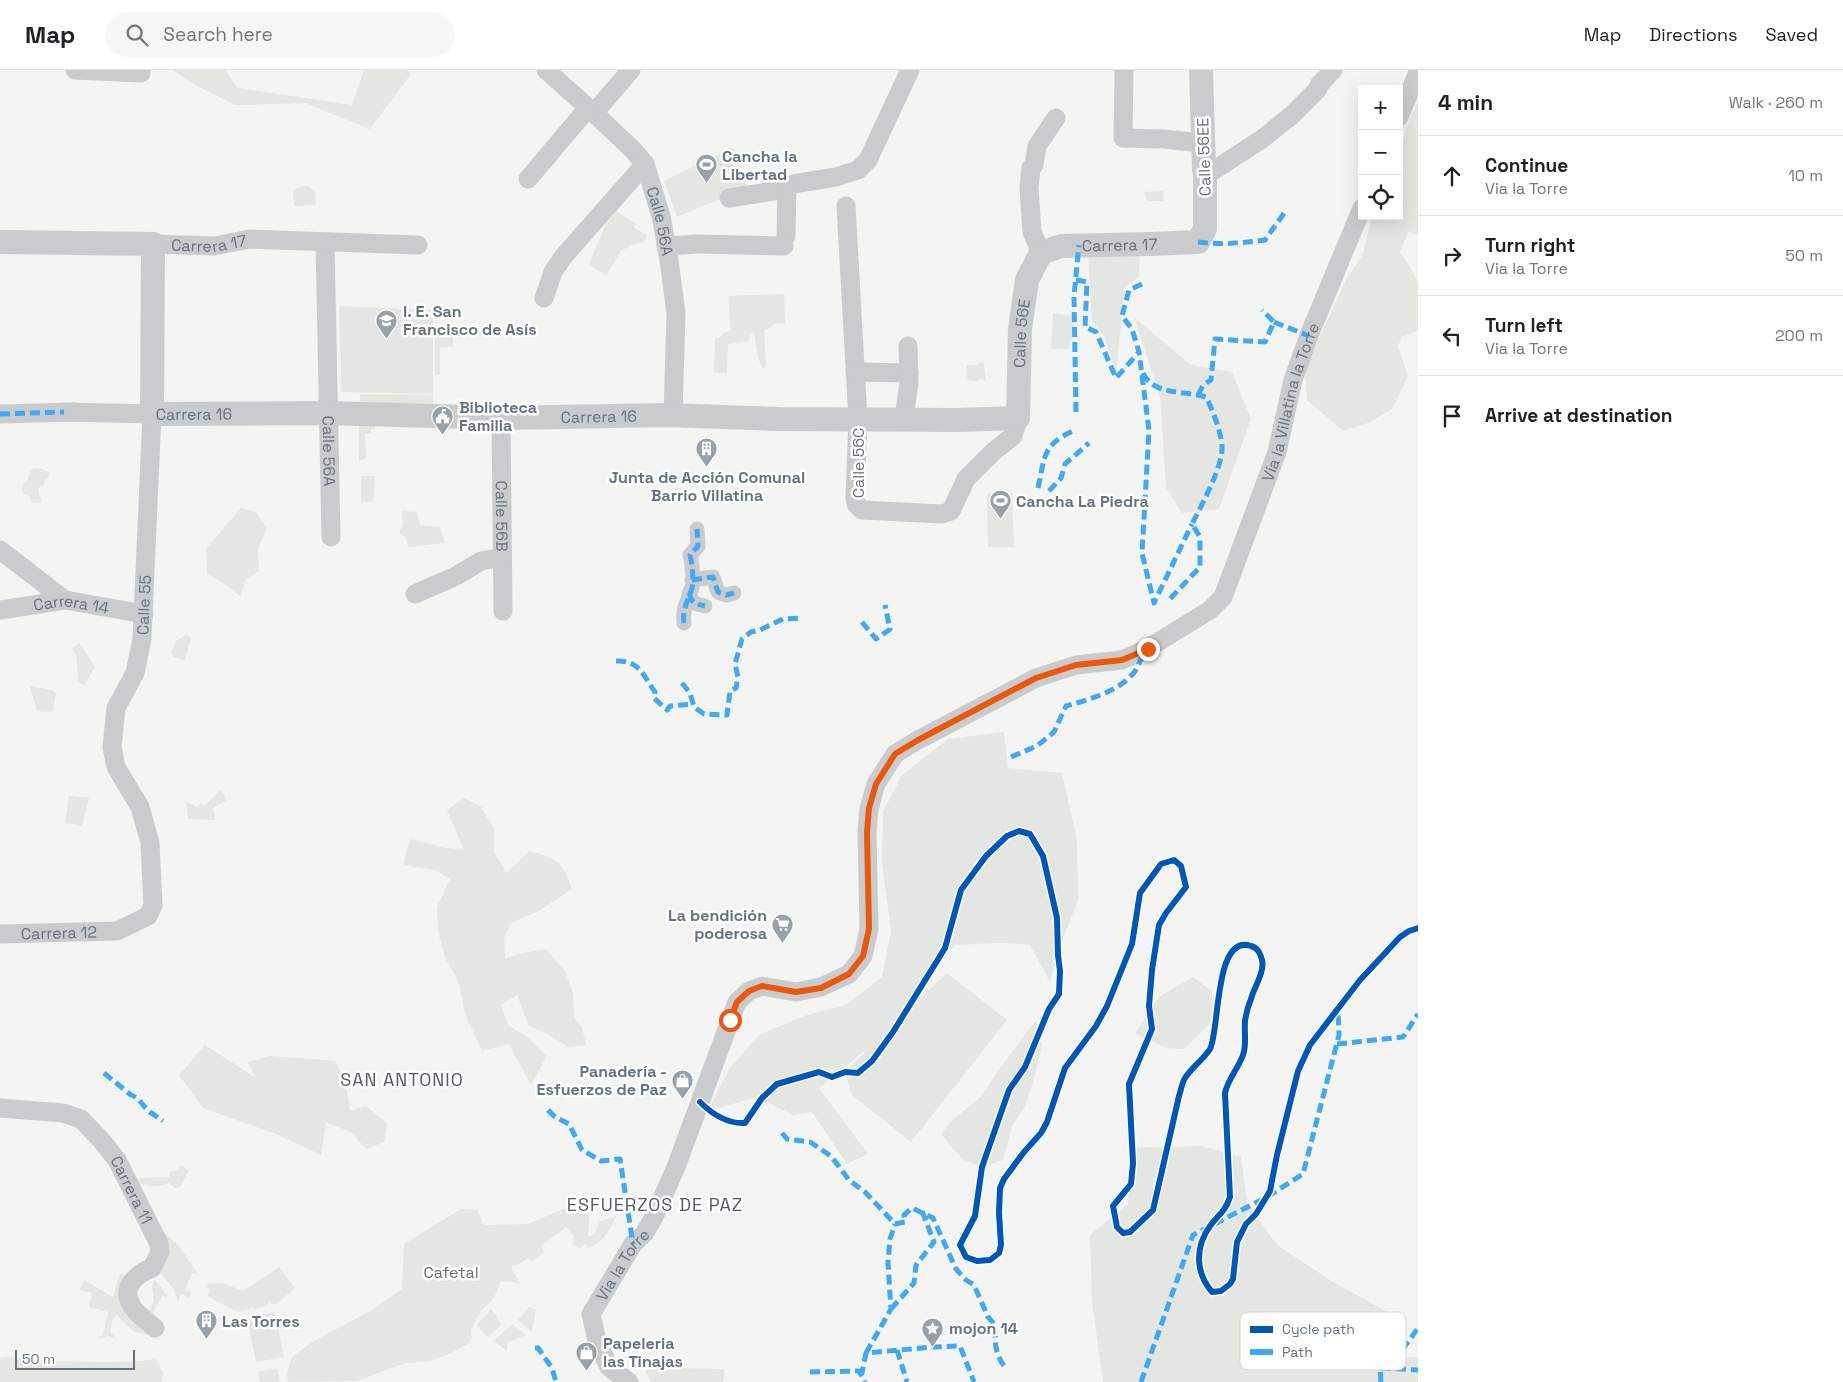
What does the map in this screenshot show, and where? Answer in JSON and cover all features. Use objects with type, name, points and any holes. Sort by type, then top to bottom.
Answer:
[{"type":"street","points":[[75,70],[118,74],[141,72]]},
{"type":"street","name":"Calle 56A","points":[[546,70],[591,110],[645,164],[661,216],[676,313],[673,416]]},
{"type":"street","points":[[528,179],[591,110],[631,70]]},
{"type":"street","points":[[729,198],[780,190],[787,185],[836,177],[858,170],[868,160],[910,70]]},
{"type":"street","points":[[1124,70],[1122,138],[1163,139],[1203,143]]},
{"type":"street","name":"Calle 56EE","points":[[1198,242],[1205,229],[1201,70]]},
{"type":"street","points":[[1205,176],[1262,140],[1318,90],[1333,70]]},
{"type":"street","points":[[1403,108],[1418,72]]},
{"type":"street","points":[[1041,253],[1032,232],[1029,188],[1031,168],[1034,164],[1037,146],[1056,118]]},
{"type":"street","points":[[544,298],[553,272],[562,257],[645,164]]},
{"type":"street","points":[[666,246],[785,241],[787,185]]},
{"type":"street","name":"Calle 56C","points":[[846,206],[858,419],[856,504],[862,510],[942,514],[951,511],[966,479],[993,452],[1014,436],[1018,418]]},
{"type":"street","name":"Vía la Villatina la Torre","points":[[1223,597],[1277,452],[1296,371],[1358,218]]},
{"type":"street","name":"Carrera 17","points":[[0,242],[214,246],[250,239],[418,245]]},
{"type":"street","name":"Carrera 17","points":[[1041,253],[1061,246],[1198,242]]},
{"type":"street","name":"Calle 56A","points":[[325,243],[331,537]]},
{"type":"street","name":"Calle 55","points":[[117,932],[148,916],[153,906],[150,843],[140,807],[116,767],[112,747],[116,708],[135,673],[142,638],[144,614],[152,414],[153,244]]},
{"type":"street","name":"Calle 56E","points":[[1018,418],[1020,329],[1027,280],[1041,253]]},
{"type":"street","points":[[905,419],[909,373],[908,346]]},
{"type":"street","points":[[855,372],[909,373]]},
{"type":"street","points":[[0,414],[64,412]]},
{"type":"street","name":"Carrera 16","points":[[64,412],[152,414],[328,413],[501,418],[673,416],[779,419],[1018,418]]},
{"type":"street","name":"Calle 56B","points":[[501,418],[503,611]]},
{"type":"street","points":[[698,529],[698,546],[690,555],[693,566],[691,573],[692,602],[705,606]]},
{"type":"street","points":[[0,549],[64,600]]},
{"type":"street","points":[[415,594],[456,576],[481,561],[502,557]]},
{"type":"street","points":[[684,623],[683,609],[691,587],[713,577],[718,592],[726,595],[734,593]]},
{"type":"street","name":"Via la Torre","points":[[629,1382],[609,1367],[597,1341],[591,1314],[633,1244],[644,1234],[654,1217],[676,1167],[737,1002],[749,991],[762,986],[796,992],[821,988],[849,974],[863,956],[869,929],[867,832],[869,808],[876,784],[895,754],[1036,678],[1076,665],[1122,660],[1148,649],[1210,610],[1223,597]]},
{"type":"street","name":"Carrera 14","points":[[0,610],[64,600],[144,614]]},
{"type":"street","name":"Carrera 12","points":[[0,934],[117,932]]},
{"type":"street","name":"Carrera 11","points":[[0,1108],[63,1113],[81,1119],[101,1140],[116,1160],[159,1244],[160,1252],[152,1268],[133,1278],[128,1291],[130,1305],[155,1328]]},
{"type":"shaded area","name":"I. E. San Francisco de Asís","points":[[339,306],[433,310],[433,394],[341,392]]},
{"type":"green space","points":[[172,70],[225,70],[238,88],[352,105],[364,70],[407,70],[411,74],[370,129],[305,103],[235,105],[199,87]]},
{"type":"green space","points":[[1418,102],[1418,235],[1408,232],[1400,253],[1418,283],[1418,330],[1402,337],[1398,346],[1408,376],[1392,409],[1368,423],[1343,431],[1307,400],[1305,369],[1346,280],[1363,254],[1371,220],[1403,220],[1403,141],[1410,118]]},
{"type":"green space","name":"Cancha la Libertad","points":[[733,147],[748,187],[677,217],[664,181]]},
{"type":"green space","points":[[307,185],[316,193],[315,205],[294,206],[293,190]]},
{"type":"green space","points":[[1163,191],[1164,201],[1147,201],[1144,192]]},
{"type":"green space","points":[[616,211],[636,224],[634,228],[647,235],[644,243],[629,245],[628,248],[622,249],[606,276],[589,264],[605,226]]},
{"type":"green space","points":[[1088,252],[1140,253],[1139,277],[1125,286],[1116,372],[1104,335],[1092,321]]},
{"type":"green space","points":[[784,294],[785,323],[773,324],[772,327],[764,330],[766,367],[762,368],[758,357],[754,332],[750,333],[749,341],[728,344],[727,373],[714,373],[715,339],[722,336],[722,333],[731,331],[728,296]]},
{"type":"green space","points":[[1073,312],[1074,334],[1069,349],[1051,349],[1053,313],[1068,315]]},
{"type":"green space","points":[[1134,317],[1191,365],[1232,372],[1251,419],[1219,509],[1182,513],[1166,487],[1160,397]]},
{"type":"green space","points":[[449,328],[453,336],[453,347],[440,347],[440,375],[435,375],[435,329]]},
{"type":"green space","points":[[979,362],[984,364],[986,381],[980,379],[978,381],[968,380],[966,373],[967,365],[976,366]]},
{"type":"green space","points":[[360,394],[433,395],[433,406],[360,405]]},
{"type":"green space","points":[[359,422],[375,422],[375,428],[371,429],[371,433],[365,434],[366,458],[359,461]]},
{"type":"green space","points":[[35,468],[49,473],[48,478],[45,478],[44,485],[38,488],[41,502],[32,503],[29,495],[23,494],[22,484],[26,483],[31,470]]},
{"type":"green space","points":[[361,476],[375,476],[373,502],[361,502]]},
{"type":"green space","name":"Cancha La Piedra","points":[[1012,493],[1014,547],[988,547],[987,494]]},
{"type":"green space","points":[[241,508],[256,512],[267,528],[258,549],[259,571],[246,579],[240,596],[207,573],[206,549]]},
{"type":"green space","points":[[402,511],[417,512],[420,525],[440,527],[445,543],[408,547],[406,538],[399,532],[403,525]]},
{"type":"green space","points":[[186,635],[191,638],[185,660],[173,657],[171,652],[176,641]]},
{"type":"green space","points":[[79,643],[95,667],[84,685],[78,682],[77,658],[72,649]]},
{"type":"green space","points":[[30,686],[51,690],[56,693],[53,711],[37,711]]},
{"type":"green space","points":[[1004,732],[1008,768],[1062,773],[1077,840],[1078,900],[1058,951],[1050,982],[1030,945],[1002,943],[955,945],[908,1004],[900,1018],[947,973],[1007,1020],[911,1142],[852,1095],[845,1072],[871,1046],[819,1088],[868,1154],[847,1164],[812,1112],[793,1115],[757,1097],[708,1111],[729,1069],[759,1035],[807,1015],[846,1005],[882,977],[891,931],[882,862],[883,812],[902,775],[948,739]]},
{"type":"green space","points":[[221,790],[227,800],[213,808],[215,820],[188,819],[186,802],[198,807],[201,803],[204,806]]},
{"type":"green space","points":[[69,796],[89,798],[82,826],[65,823]]},
{"type":"green space","points":[[464,798],[481,807],[494,828],[494,852],[507,873],[529,851],[546,856],[557,862],[565,872],[572,889],[539,911],[511,923],[504,938],[505,959],[523,953],[546,949],[565,971],[573,993],[574,1018],[582,1027],[586,1045],[568,1047],[549,1035],[529,1026],[517,995],[501,1005],[508,1025],[530,1039],[547,1056],[531,1085],[509,1044],[482,1051],[465,1014],[459,983],[445,957],[438,932],[437,907],[450,879],[435,870],[403,865],[410,839],[445,848],[464,850],[447,810]]},
{"type":"green space","points":[[1193,977],[1212,991],[1213,1021],[1184,1049],[1166,1048],[1135,1033],[1160,996]]},
{"type":"green space","points":[[1036,1020],[1042,1047],[1025,1106],[1012,1126],[1003,1160],[982,1167],[962,1159],[941,1134],[951,1121],[982,1096]]},
{"type":"green space","points":[[205,1045],[256,1078],[248,1062],[270,1056],[335,1061],[345,1079],[350,1111],[366,1106],[387,1123],[384,1142],[366,1149],[351,1132],[326,1122],[321,1155],[276,1134],[203,1108],[179,1075]]},
{"type":"green space","points":[[1202,1146],[1241,1157],[1247,1203],[1277,1245],[1333,1282],[1387,1312],[1240,1312],[1240,1370],[1406,1370],[1406,1358],[1418,1357],[1418,1382],[1103,1382],[1092,1301],[1090,1235],[1128,1204],[1131,1148]]},
{"type":"green space","points":[[180,1166],[189,1170],[180,1187],[175,1188],[169,1183],[160,1186],[147,1186],[135,1180],[139,1178],[169,1177],[170,1172],[179,1170]]},
{"type":"green space","name":"Cafetal","points":[[591,1197],[588,1237],[594,1235],[600,1221],[617,1216],[605,1236],[592,1247],[587,1248],[585,1244],[580,1248],[573,1244],[574,1237],[566,1227],[541,1246],[544,1252],[532,1262],[528,1258],[516,1266],[512,1265],[512,1269],[520,1283],[501,1281],[494,1298],[481,1311],[471,1330],[472,1338],[468,1344],[430,1361],[405,1363],[357,1381],[288,1382],[287,1373],[292,1357],[312,1342],[372,1310],[402,1289],[404,1244],[461,1209],[477,1210],[484,1225],[528,1224]]},
{"type":"green space","points":[[161,1230],[178,1245],[198,1274],[192,1273],[185,1290],[191,1293],[189,1298],[181,1294],[178,1303],[174,1290],[161,1273]]},
{"type":"green space","points":[[279,1267],[295,1288],[277,1304],[269,1302],[267,1306],[254,1309],[253,1307],[238,1312],[207,1296],[210,1290],[207,1287],[208,1284],[221,1283],[244,1291]]},
{"type":"green space","points":[[120,1273],[126,1275],[147,1335],[133,1331],[117,1315],[112,1321],[111,1333],[117,1339],[107,1336],[100,1339],[98,1337],[103,1336],[108,1312],[89,1307],[92,1293],[80,1290],[84,1280],[113,1297]]},
{"type":"green space","points":[[155,1279],[168,1297],[162,1296],[153,1313],[149,1311],[154,1301],[152,1286]]},
{"type":"green space","points":[[529,1307],[536,1310],[532,1332],[518,1320]]},
{"type":"green space","points":[[491,1309],[501,1325],[488,1337],[477,1325]]},
{"type":"green space","points":[[275,1312],[284,1357],[256,1362],[247,1317]]},
{"type":"green space","points":[[512,1324],[526,1335],[508,1342],[507,1351],[494,1341]]},
{"type":"green space","points":[[0,1358],[90,1362],[129,1362],[156,1359],[163,1372],[162,1382],[0,1382]]},
{"type":"green space","points":[[653,1360],[669,1368],[725,1369],[723,1382],[651,1382],[645,1371]]},
{"type":"green space","points":[[277,1368],[280,1382],[260,1382],[258,1372]]},
{"type":"marked path","points":[[1198,242],[1232,243],[1265,240],[1285,212]]},
{"type":"marked path","points":[[1076,412],[1074,296],[1079,245]]},
{"type":"marked path","points":[[1076,280],[1087,282],[1085,327],[1096,332],[1116,378],[1139,352]]},
{"type":"marked path","points":[[1142,284],[1129,290],[1122,316],[1132,329],[1139,352],[1149,430],[1142,553],[1154,603],[1192,524]]},
{"type":"marked path","points":[[1198,395],[1203,385],[1211,380],[1215,339],[1265,342],[1274,322],[1262,310]]},
{"type":"marked path","points":[[1274,322],[1309,336]]},
{"type":"marked path","points":[[1143,373],[1148,380],[1162,389],[1206,397],[1216,420],[1222,445],[1222,453],[1216,474],[1192,524],[1200,537],[1200,567],[1168,601]]},
{"type":"marked path","points":[[0,414],[64,412]]},
{"type":"marked path","points":[[1038,488],[1046,453],[1055,441],[1073,431]]},
{"type":"marked path","points":[[1049,491],[1061,478],[1065,464],[1089,443]]},
{"type":"marked path","points":[[684,623],[685,609],[693,585],[690,555],[698,546],[697,529]]},
{"type":"marked path","points":[[692,580],[713,577],[718,592],[726,595],[734,593]]},
{"type":"marked path","points":[[689,593],[694,602],[705,606]]},
{"type":"marked path","points":[[862,622],[876,639],[889,630],[885,605]]},
{"type":"marked path","points":[[682,683],[690,693],[694,707],[704,714],[727,715],[730,691],[736,688],[738,677],[735,664],[742,639],[751,632],[760,630],[783,619],[802,618]]},
{"type":"marked path","points":[[1011,757],[1037,746],[1054,732],[1066,706],[1105,693],[1123,683],[1137,668],[1145,650]]},
{"type":"marked path","points":[[616,661],[630,663],[640,670],[655,692],[654,698],[667,710],[670,706],[693,704]]},
{"type":"marked path","points":[[1141,1382],[1193,1235],[1267,1197],[1303,1174],[1339,1035],[1338,1009]]},
{"type":"marked path","points":[[1337,1044],[1403,1037],[1418,1014]]},
{"type":"marked path","points":[[104,1073],[163,1121]]},
{"type":"marked path","points":[[548,1110],[555,1117],[569,1124],[582,1150],[601,1161],[620,1159],[633,1244]]},
{"type":"marked path","points":[[782,1133],[787,1139],[810,1142],[831,1156],[849,1180],[865,1192],[895,1224],[905,1222],[904,1215],[912,1208],[933,1218],[956,1269],[966,1280],[974,1285],[988,1317],[996,1326],[996,1347],[1004,1366]]},
{"type":"marked path","points":[[891,1309],[914,1283],[916,1265],[934,1242],[922,1211]]},
{"type":"marked path","points":[[866,1353],[891,1309],[888,1263],[890,1239],[895,1224]]},
{"type":"marked path","points":[[1406,1345],[1418,1328]]},
{"type":"marked path","points":[[859,1371],[862,1373],[866,1353],[960,1346],[974,1382]]},
{"type":"marked path","points":[[535,1348],[538,1348],[552,1368],[556,1382]]},
{"type":"marked path","points":[[897,1350],[907,1382]]},
{"type":"marked path","points":[[1406,1369],[1418,1370]]},
{"type":"marked path","points":[[1380,1370],[1381,1382]]},
{"type":"marked path","points":[[810,1372],[859,1371],[865,1382]]},
{"type":"cycle path","points":[[700,1102],[726,1120],[745,1123],[762,1098],[777,1084],[819,1072],[832,1077],[845,1072],[858,1073],[872,1061],[893,1032],[945,948],[961,890],[986,856],[1007,836],[1019,831],[1030,834],[1043,856],[1057,918],[1060,971],[1059,994],[1049,1009],[1025,1067],[1009,1090],[982,1167],[975,1216],[960,1245],[966,1257],[977,1261],[990,1260],[999,1253],[1001,1245],[1000,1188],[1004,1179],[1041,1133],[1047,1122],[1065,1068],[1096,1026],[1107,1006],[1132,944],[1140,893],[1161,864],[1174,860],[1181,866],[1186,887],[1159,925],[1149,1006],[1152,1029],[1129,1084],[1133,1163],[1131,1184],[1113,1206],[1117,1227],[1123,1233],[1130,1232],[1153,1210],[1183,1082],[1210,1049],[1213,1039],[1224,968],[1230,954],[1239,946],[1251,946],[1257,949],[1263,965],[1259,980],[1252,994],[1245,1021],[1245,1047],[1225,1093],[1230,1197],[1224,1210],[1205,1234],[1199,1259],[1202,1276],[1206,1284],[1212,1292],[1221,1291],[1233,1279],[1237,1242],[1246,1224],[1256,1214],[1270,1191],[1298,1071],[1310,1045],[1360,980],[1400,937],[1418,928]]},
{"type":"place","name":"Cancha la Libertad","points":[[706,184]]},
{"type":"place","name":"I. E. San Francisco de Asís","points":[[387,339]]},
{"type":"place","name":"Biblioteca Familia","points":[[443,435]]},
{"type":"place","name":"Junta de Acción Comunal Barrio Villatina","points":[[707,467]]},
{"type":"place","name":"Cancha La Piedra","points":[[1000,520]]},
{"type":"place","name":"La bendición poderosa","points":[[783,943]]},
{"type":"place","name":"Panadería - Esfuerzos de Paz","points":[[683,1099]]},
{"type":"place","name":"Las Torres","points":[[206,1340]]},
{"type":"place","name":"mojon 14","points":[[933,1347]]},
{"type":"place","name":"Papeleria las Tinajas","points":[[587,1371]]},
{"type":"district","name":"SAN ANTONIO","points":[[402,1079]]},
{"type":"district","name":"ESFUERZOS DE PAZ","points":[[655,1204]]},
{"type":"route","points":[[730,1020],[737,1002],[749,991],[762,986],[796,992],[821,988],[849,974],[863,956],[869,929],[867,832],[869,808],[876,784],[895,754],[1036,678],[1076,665],[1122,660],[1148,649]]}]
